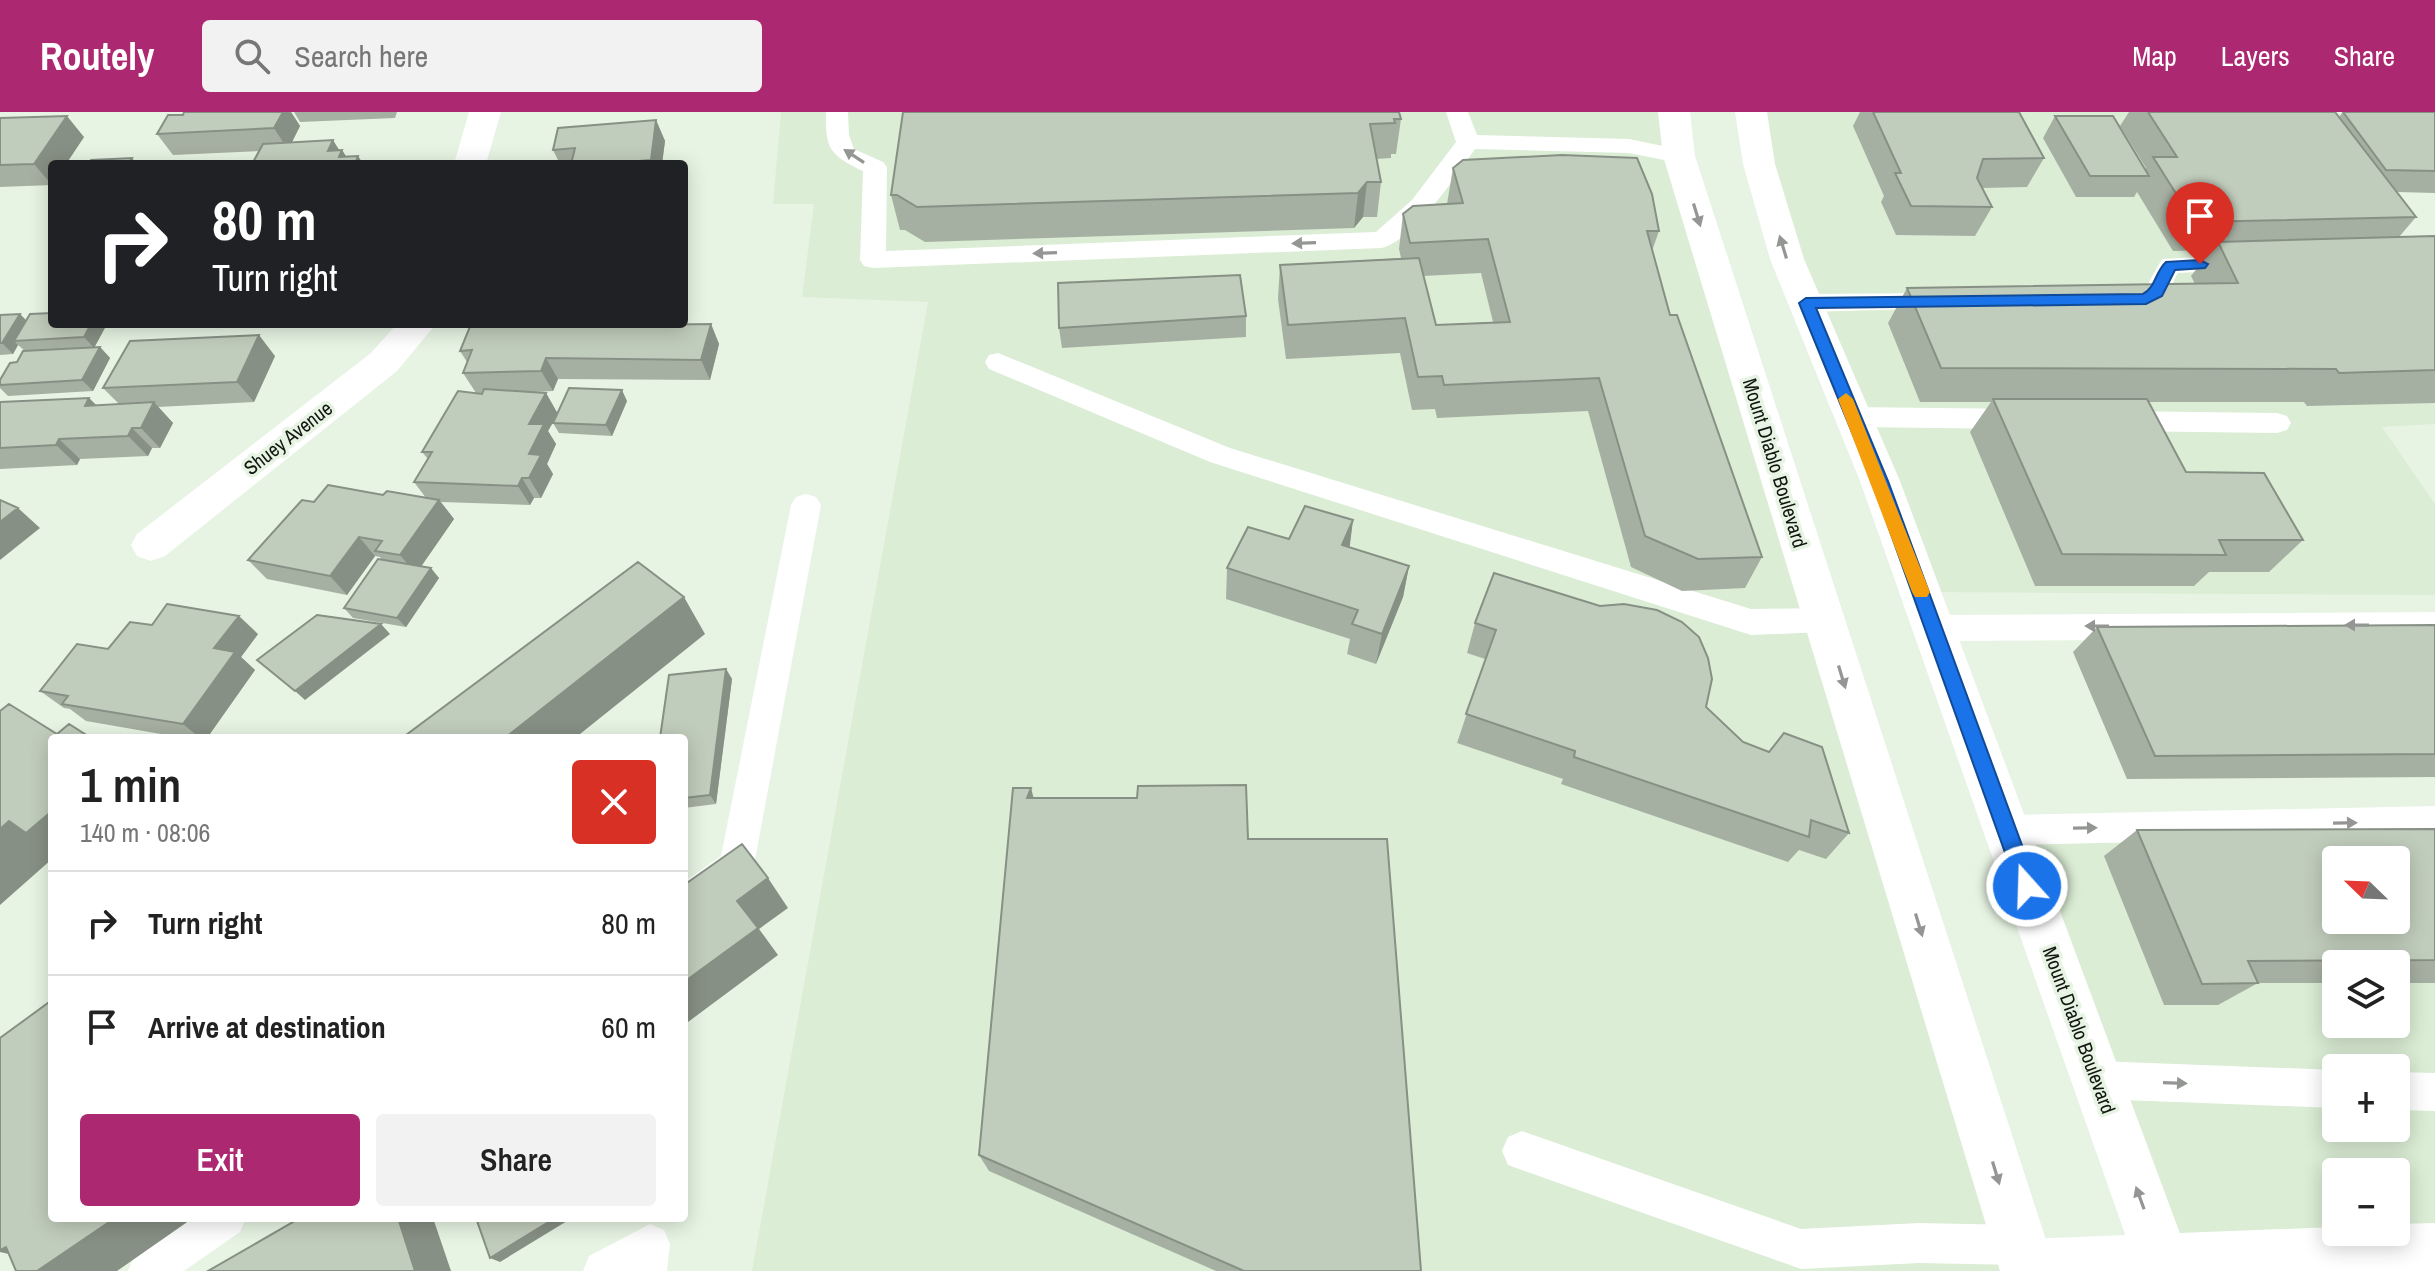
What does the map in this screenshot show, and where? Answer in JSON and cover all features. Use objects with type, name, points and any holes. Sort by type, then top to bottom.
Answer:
[{"type":"main road","points":[[471,160],[485,112]]},
{"type":"main road","name":"Mount Diablo Boulevard","points":[[1674,112],[1679,156],[2024,1261]]},
{"type":"main road","name":"Mount Diablo Boulevard","points":[[1751,112],[1759,164],[1787,259],[1853,417],[1934,628],[2165,1267]]},
{"type":"main road","name":"Shuey Avenue","points":[[151,545],[384,362],[414,328]]},
{"type":"main road","points":[[2024,1261],[2165,1267],[2435,1251]]},
{"type":"lane","points":[[837,112],[837,135],[844,153],[875,167],[873,260],[1382,240],[1421,205],[1468,142]]},
{"type":"lane","points":[[1457,112],[1468,142]]},
{"type":"lane","points":[[1468,142],[1629,146],[1679,156]]},
{"type":"lane","points":[[2093,301],[2146,299],[2157,292],[2165,270],[2171,265],[2264,263]]},
{"type":"lane","points":[[1806,303],[1972,302]]},
{"type":"lane","points":[[998,362],[1220,455],[1751,622],[1824,620]]},
{"type":"lane","points":[[1853,417],[2054,420]]},
{"type":"lane","points":[[2086,420],[2277,423]]},
{"type":"lane","points":[[688,899],[737,865],[806,505]]},
{"type":"lane","points":[[1934,628],[2435,625]]},
{"type":"lane","points":[[2007,830],[2435,821]]},
{"type":"lane","points":[[2097,1080],[2322,1088]]},
{"type":"lane","points":[[2410,1091],[2435,1092]]},
{"type":"lane","points":[[1522,1151],[1801,1249],[1919,1243],[2024,1261]]},
{"type":"lane","points":[[149,1271],[220,1222]]},
{"type":"lane","points":[[604,1271],[650,1244],[646,1271]]},
{"type":"shaded area","points":[[781,112],[1674,112],[2028,1271],[752,1271],[928,302],[802,297],[814,204],[773,204]]},
{"type":"shaded area","points":[[1751,112],[2293,112],[2396,251],[2435,250],[2435,424],[2382,427],[2435,504],[2435,595],[1921,592]]},
{"type":"shaded area","points":[[2435,821],[2435,1271],[2166,1271],[2007,830]]},
{"type":"building","points":[[184,112],[283,112],[274,128],[157,134],[168,115],[183,115]]},
{"type":"building","points":[[903,112],[1399,112],[1401,119],[1394,119],[1395,123],[1370,124],[1381,182],[1367,182],[1358,193],[917,207],[897,195],[891,195]]},
{"type":"building","points":[[1873,112],[2019,112],[2044,158],[1983,159],[1977,178],[1992,207],[1911,206],[1895,173],[1901,173]]},
{"type":"building","points":[[2148,112],[2335,112],[2416,217],[2194,222],[2153,157],[2177,157]]},
{"type":"building","points":[[2343,112],[2435,112],[2435,171],[2386,170]]},
{"type":"building","points":[[67,116],[34,164],[0,165],[0,118]]},
{"type":"building","points":[[2055,116],[2113,116],[2149,176],[2090,176]]},
{"type":"building","points":[[656,120],[651,160],[572,160],[575,148],[553,150],[558,128]]},
{"type":"building","points":[[333,140],[328,151],[342,150],[339,157],[358,156],[356,160],[254,160],[263,144]]},
{"type":"building","points":[[1562,155],[1637,158],[1652,194],[1659,231],[1647,231],[1670,315],[1677,315],[1762,557],[1698,559],[1645,536],[1599,378],[1444,385],[1442,376],[1418,377],[1405,318],[1288,325],[1280,265],[1419,258],[1436,325],[1510,322],[1488,239],[1410,243],[1403,214],[1413,206],[1463,203],[1453,168],[1463,160]]},
{"type":"building","points":[[2435,236],[2435,370],[2339,373],[2336,369],[1941,368],[1907,288],[2238,283],[2218,242]]},
{"type":"building","points":[[1240,275],[1246,316],[1059,328],[1058,283]]},
{"type":"building","points":[[48,313],[48,328],[89,328],[84,337],[14,341],[30,314]]},
{"type":"building","points":[[20,314],[2,343],[0,343],[0,315]]},
{"type":"building","points":[[688,324],[711,324],[701,360],[546,358],[541,371],[463,373],[472,350],[460,351],[469,328],[688,328]]},
{"type":"building","points":[[259,335],[237,382],[103,388],[130,341]]},
{"type":"building","points":[[100,347],[82,380],[0,385],[10,363],[17,362],[23,351]]},
{"type":"building","points":[[569,388],[622,390],[606,425],[553,423]]},
{"type":"building","points":[[484,389],[546,393],[529,424],[544,424],[529,454],[541,455],[529,478],[522,478],[518,486],[414,482],[432,452],[422,452],[458,391],[482,394]]},
{"type":"building","points":[[89,398],[85,406],[154,402],[141,428],[132,428],[128,436],[59,439],[56,445],[0,448],[0,402]]},
{"type":"building","points":[[1993,399],[2147,399],[2186,472],[2264,473],[2303,540],[2219,540],[2226,555],[2062,554]]},
{"type":"building","points":[[328,485],[383,495],[387,491],[439,500],[400,555],[375,551],[382,541],[359,537],[330,576],[248,560],[302,500],[314,502]]},
{"type":"building","points":[[0,500],[18,508],[0,522]]},
{"type":"building","points":[[1305,506],[1353,520],[1342,545],[1409,566],[1382,634],[1352,624],[1358,610],[1227,568],[1248,527],[1289,539]]},
{"type":"building","points":[[378,559],[431,568],[397,618],[344,608]]},
{"type":"building","points":[[638,562],[684,597],[510,734],[407,734]]},
{"type":"building","points":[[1494,573],[1600,606],[1624,604],[1657,610],[1682,622],[1699,637],[1708,658],[1712,679],[1706,707],[1743,742],[1769,752],[1784,733],[1822,747],[1849,833],[1811,820],[1809,837],[1574,757],[1575,751],[1466,714],[1496,630],[1475,623]]},
{"type":"building","points":[[167,604],[239,616],[214,648],[235,652],[183,724],[62,704],[68,696],[40,691],[77,644],[108,649],[130,622],[152,625]]},
{"type":"building","points":[[317,615],[381,624],[295,691],[257,660]]},
{"type":"building","points":[[2435,625],[2435,754],[2155,756],[2097,627]]},
{"type":"building","points":[[726,669],[710,795],[688,798],[688,734],[661,734],[669,675]]},
{"type":"building","points":[[9,704],[57,734],[48,734],[48,814],[26,833],[9,821],[0,829],[0,711]]},
{"type":"building","points":[[69,724],[85,734],[57,734]]},
{"type":"building","points":[[1246,785],[1248,839],[1387,839],[1421,1271],[1244,1271],[979,1155],[1013,788],[1031,788],[1027,798],[1137,798],[1138,786]]},
{"type":"building","points":[[2435,829],[2435,960],[2410,960],[2410,950],[2322,950],[2322,961],[2248,961],[2258,983],[2202,984],[2137,830]]},
{"type":"building","points":[[742,844],[768,878],[737,901],[758,928],[688,979],[688,882]]},
{"type":"building","points":[[48,1003],[48,1222],[109,1222],[37,1271],[16,1271],[6,1247],[0,1250],[0,1038]]},
{"type":"building","points":[[293,1222],[399,1222],[415,1271],[208,1271]]},
{"type":"building","points":[[477,1222],[548,1222],[490,1258]]},
{"type":"slow traffic","points":[[1846,399],[1921,592]]},
{"type":"route","points":[[2027,886],[1880,481],[1806,303],[2146,299],[2157,292],[2165,270],[2171,265],[2200,264]]}]
